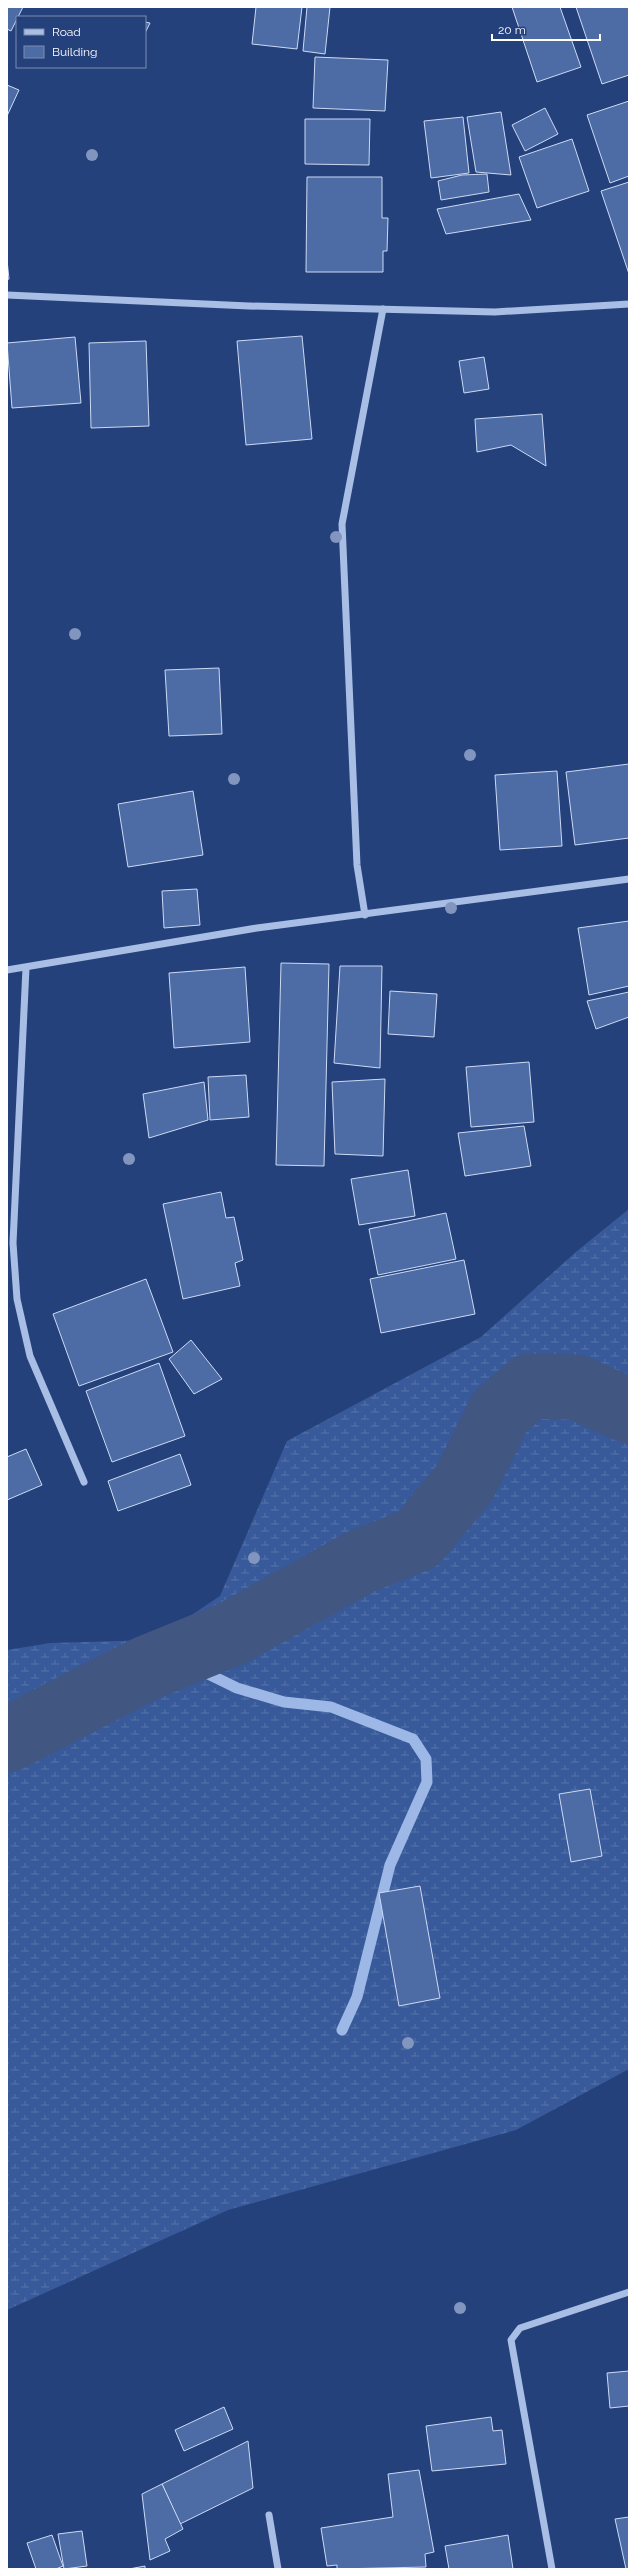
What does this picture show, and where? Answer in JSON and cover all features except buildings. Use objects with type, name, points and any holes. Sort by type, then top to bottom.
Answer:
[{"type":"street","points":[[7,295],[495,312],[629,304]]},
{"type":"street","points":[[365,915],[357,865],[342,524],[383,309]]},
{"type":"street","points":[[7,970],[257,928],[365,915],[629,879]]},
{"type":"street","points":[[26,968],[14,1229],[17,1299],[30,1356],[84,1482]]},
{"type":"street","points":[[552,2569],[511,2340],[520,2328],[629,2292]]},
{"type":"street","points":[[269,2515],[278,2569]]},
{"type":"green space","points":[[629,1209],[629,2069],[516,2130],[228,2210],[7,2310],[7,1650],[51,1643],[154,1640],[220,1596],[287,1441],[481,1337],[577,1251]]},
{"type":"waterway","points":[[7,1740],[147,1668],[231,1634],[360,1562],[418,1539],[465,1482],[500,1412],[530,1386],[576,1387],[629,1411]]},
{"type":"waterway","points":[[196,1668],[237,1688],[284,1702],[331,1707],[413,1739],[426,1759],[427,1782],[390,1865],[357,1997],[342,2030]]}]
